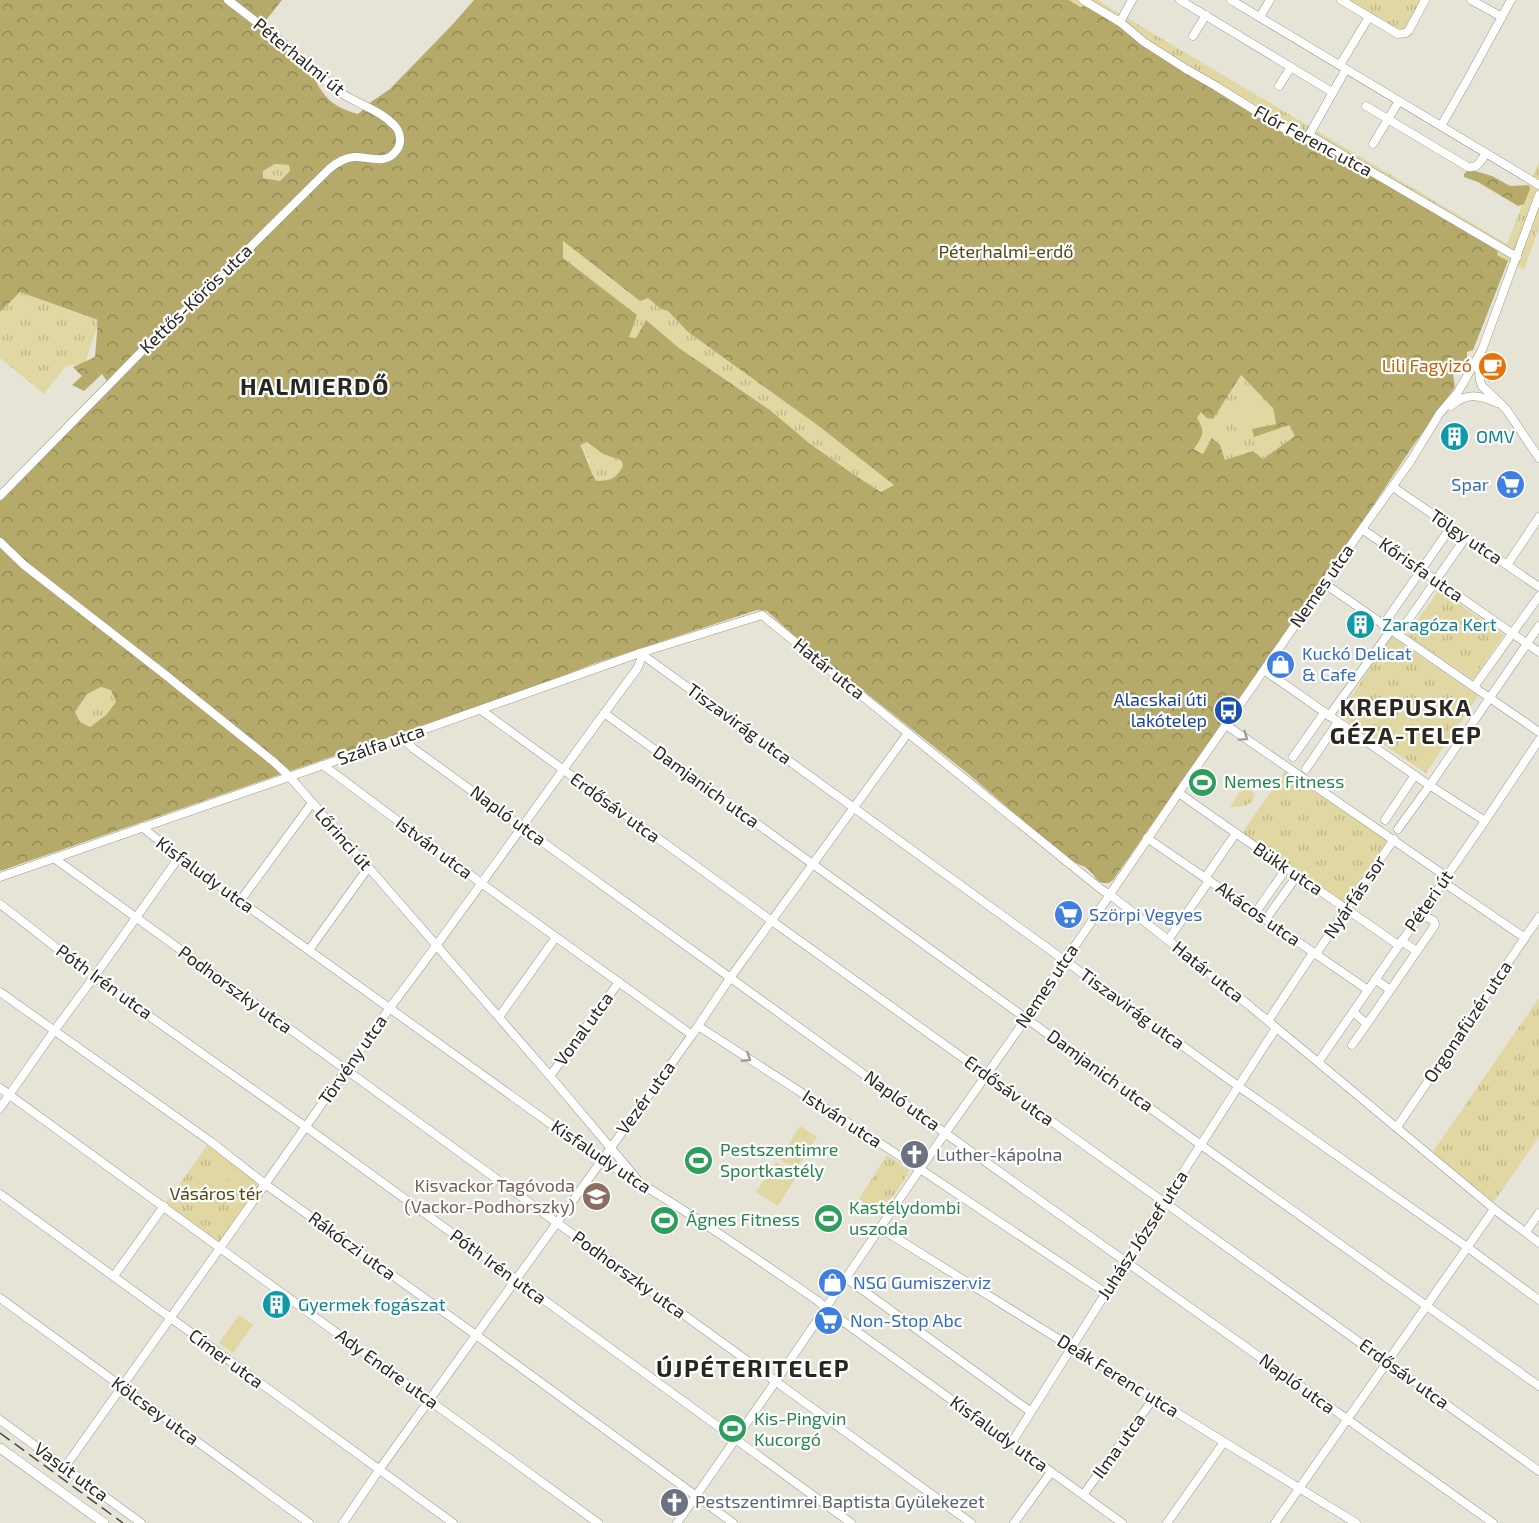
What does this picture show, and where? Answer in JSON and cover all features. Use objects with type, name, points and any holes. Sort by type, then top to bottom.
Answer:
[{"type":"main road","points":[[0,1448],[104,1523]]},
{"type":"street","name":"Péterhalmi út","points":[[228,0],[305,61],[321,78],[394,125],[400,134]]},
{"type":"street","name":"Flór Ferenc utca","points":[[1083,0],[1120,22],[1144,42],[1186,69],[1293,134],[1300,137],[1309,135],[1517,257]]},
{"type":"street","points":[[1120,22],[1132,0]]},
{"type":"street","points":[[1180,0],[1332,92]]},
{"type":"street","points":[[1231,0],[1539,185]]},
{"type":"street","points":[[1260,17],[1270,0]]},
{"type":"street","points":[[1341,0],[1398,34],[1409,30],[1425,0]]},
{"type":"street","points":[[1471,0],[1502,17]]},
{"type":"street","points":[[1441,126],[1510,0]]},
{"type":"street","points":[[1193,36],[1206,15]]},
{"type":"street","points":[[1309,135],[1369,17]]},
{"type":"street","points":[[1279,86],[1291,67]]},
{"type":"street","points":[[1373,144],[1399,101]]},
{"type":"street","points":[[1366,106],[1468,167],[1478,166],[1486,153]]},
{"type":"street","name":"Kettős-Körös utca","points":[[0,496],[147,346],[329,169],[341,161],[352,158],[377,160],[387,158],[399,147],[400,134]]},
{"type":"street","name":"Nemes utca","points":[[677,1523],[1109,894],[1393,487],[1440,412],[1458,392],[1478,359],[1539,195]]},
{"type":"street","points":[[1472,396],[1480,393],[1478,359]]},
{"type":"street","points":[[1502,405],[1463,391],[1464,381],[1473,377],[1481,383],[1502,405],[1514,419],[1539,458]]},
{"type":"street","name":"Nemes utca","points":[[1417,450],[1451,406],[1462,398],[1472,396]]},
{"type":"street","name":"Tölgy utca","points":[[1393,487],[1539,587]]},
{"type":"street","points":[[1507,565],[1539,517]]},
{"type":"street","points":[[1391,630],[1421,570],[1451,527]]},
{"type":"street","name":"Kőrisfa utca","points":[[1362,529],[1539,652]]},
{"type":"street","points":[[1293,757],[1391,630],[1436,581],[1466,537]]},
{"type":"street","name":"Lőrinci út","points":[[0,542],[24,565],[172,680],[289,776],[611,1146],[640,1183]]},
{"type":"street","points":[[1325,584],[1539,732]]},
{"type":"street","points":[[1474,687],[1539,596]]},
{"type":"street","name":"Szálfa utca","points":[[0,877],[642,654],[762,615]]},
{"type":"street","name":"Határ utca","points":[[762,615],[1102,890],[1319,1061],[1494,1209],[1539,1243]]},
{"type":"street","points":[[1398,829],[1539,626]]},
{"type":"street","name":"Törvény utca","points":[[65,1467],[389,1009],[637,669],[642,654]]},
{"type":"street","name":"Tiszavirág utca","points":[[642,654],[1238,1086],[1539,1300]]},
{"type":"street","points":[[1264,670],[1485,822]]},
{"type":"street","name":"Erdősáv utca","points":[[481,710],[1163,1203],[1539,1471]]},
{"type":"street","name":"Damjanich utca","points":[[604,713],[1201,1145],[1539,1386]]},
{"type":"street","points":[[1306,769],[1338,722]]},
{"type":"street","points":[[1226,725],[1394,839],[1525,938]]},
{"type":"street","name":"Vezér utca","points":[[343,1523],[692,1035],[730,978],[908,733]]},
{"type":"street","name":"Napló utca","points":[[402,738],[414,749],[945,1133],[1493,1523]]},
{"type":"street","name":"Péteri út","points":[[1319,1061],[1485,822],[1539,740]]},
{"type":"street","name":"István utca","points":[[323,765],[692,1035]]},
{"type":"street","points":[[1384,820],[1415,775]]},
{"type":"street","name":"Bükk utca","points":[[1179,793],[1286,869],[1400,943],[1417,951]]},
{"type":"street","points":[[240,901],[312,803]]},
{"type":"street","name":"Kisfaludy utca","points":[[142,827],[179,857],[601,1160],[714,1230],[826,1308],[1122,1523]]},
{"type":"street","points":[[1168,940],[1236,833]]},
{"type":"street","name":"Akácos utca","points":[[1148,838],[1368,990]]},
{"type":"street","name":"Nyárfás sor","points":[[1268,1021],[1394,839]]},
{"type":"street","points":[[0,1108],[179,857]]},
{"type":"street","name":"Podhorszky utca","points":[[54,858],[971,1523]]},
{"type":"street","points":[[309,950],[368,868]]},
{"type":"street","points":[[1256,912],[1286,869]]},
{"type":"street","points":[[1266,919],[1297,876]]},
{"type":"street","name":"Póth Irén utca","points":[[0,904],[94,977],[306,1127],[851,1523]]},
{"type":"street","points":[[1352,1045],[1435,923],[1420,914]]},
{"type":"street","name":"Orgonafüzér utca","points":[[1397,1127],[1539,917]]},
{"type":"street","points":[[499,1017],[556,937]]},
{"type":"street","points":[[1375,979],[1390,990]]},
{"type":"street","name":"Vonal utca","points":[[550,1076],[619,982]]},
{"type":"street","name":"Rákóczi utca","points":[[0,992],[210,1141],[265,1184],[732,1523]]},
{"type":"street","points":[[1353,1012],[1367,1024]]},
{"type":"street","name":"István utca","points":[[698,1026],[920,1169],[1106,1293]]},
{"type":"street","name":"Juhász József utca","points":[[1012,1442],[1276,1028]]},
{"type":"street","name":"Ady Endre utca","points":[[0,1088],[598,1523]]},
{"type":"street","name":"Címer utca","points":[[0,1194],[453,1523]]},
{"type":"street","points":[[114,1276],[164,1206]]},
{"type":"street","points":[[1275,1523],[1494,1209]]},
{"type":"street","points":[[1526,1232],[1539,1214]]},
{"type":"street","name":"Deák Ferenc utca","points":[[880,1228],[1356,1523]]},
{"type":"street","points":[[846,1278],[1031,1412]]},
{"type":"street","name":"Kölcsey utca","points":[[0,1298],[309,1523]]},
{"type":"street","name":"Ilma utca","points":[[1083,1495],[1154,1398]]},
{"type":"street","name":"Vasút utca","points":[[0,1420],[141,1523]]},
{"type":"street","points":[[1167,1523],[1224,1442]]},
{"type":"street","points":[[1014,1523],[1050,1472]]},
{"type":"green space","name":"Péterhalmi-erdő","points":[[0,0],[282,0],[263,24],[314,63],[310,69],[318,86],[333,103],[358,114],[390,89],[474,0],[1069,0],[1080,7],[1087,6],[1304,142],[1310,149],[1316,150],[1321,146],[1498,251],[1497,255],[1508,261],[1473,350],[1467,352],[1467,360],[1452,366],[1455,387],[1109,883],[1099,881],[1082,865],[1072,862],[966,772],[798,639],[767,611],[757,610],[593,664],[534,687],[0,871],[0,498],[112,388],[102,374],[84,391],[72,385],[82,376],[73,367],[95,357],[98,320],[20,292],[0,312]],"holes":[[[275,164],[289,165],[290,171],[280,181],[263,178],[263,171]],[[563,241],[640,301],[648,298],[661,309],[668,311],[688,332],[820,427],[894,485],[881,492],[850,472],[809,443],[770,410],[679,348],[646,320],[636,338],[629,337],[637,315],[563,258]],[[1241,375],[1273,408],[1276,424],[1252,429],[1254,437],[1289,425],[1295,436],[1263,459],[1253,451],[1225,460],[1220,445],[1212,438],[1203,454],[1194,449],[1202,434],[1202,427],[1197,418],[1201,412],[1207,418],[1213,419]],[[587,442],[603,454],[621,460],[623,466],[612,478],[596,481],[580,445]],[[101,687],[111,690],[116,702],[106,715],[90,727],[80,722],[75,712],[87,694]]]},
{"type":"green space","points":[[1069,0],[1097,0],[1507,244],[1539,161],[1539,227],[1524,270],[1497,255],[1498,251],[1316,150],[1310,149],[1304,142],[1087,6],[1080,7]]},
{"type":"green space","points":[[1346,0],[1422,0],[1407,28],[1400,32]]},
{"type":"green space","points":[[275,164],[290,165],[290,171],[280,181],[263,178],[262,171]]},
{"type":"green space","points":[[1467,171],[1492,176],[1510,186],[1529,185],[1530,189],[1524,204],[1518,206],[1478,182],[1464,177]]},
{"type":"green space","points":[[563,241],[640,301],[648,298],[661,309],[668,311],[688,332],[895,484],[882,492],[850,472],[809,443],[770,410],[679,348],[646,321],[636,338],[628,337],[636,315],[563,258]]},
{"type":"green space","points":[[20,292],[99,321],[85,363],[66,366],[44,394],[0,358],[0,312]]},
{"type":"green space","points":[[1240,375],[1273,407],[1276,424],[1252,429],[1289,425],[1295,436],[1263,459],[1252,451],[1225,461],[1220,445],[1203,454],[1194,448],[1202,434],[1202,427],[1197,418],[1201,412],[1213,419]]},
{"type":"green space","points":[[1261,400],[1270,420],[1238,433],[1229,413]]},
{"type":"green space","points":[[587,442],[603,454],[621,460],[623,466],[615,477],[596,481],[591,473],[588,458],[580,445]]},
{"type":"green space","points":[[1439,590],[1504,635],[1473,680],[1407,635]]},
{"type":"green space","points":[[1431,607],[1446,618],[1427,646],[1412,635]]},
{"type":"green space","points":[[1391,636],[1478,696],[1426,773],[1339,715]]},
{"type":"green space","points":[[101,687],[111,690],[117,702],[106,715],[90,727],[80,722],[75,712],[87,694]]},
{"type":"green space","points":[[1285,772],[1390,842],[1346,905],[1244,835],[1244,830]]},
{"type":"green space","points":[[1248,788],[1254,793],[1252,801],[1243,806],[1230,807],[1240,791]]},
{"type":"green space","points":[[1539,998],[1539,1137],[1493,1203],[1432,1153]]},
{"type":"green space","points":[[800,1126],[817,1137],[796,1170],[779,1159]]},
{"type":"green space","name":"Vásáros tér","points":[[210,1141],[265,1184],[220,1248],[164,1206]]},
{"type":"green space","points":[[887,1155],[910,1171],[881,1214],[859,1199]]},
{"type":"green space","points":[[219,1161],[233,1171],[212,1200],[198,1189]]},
{"type":"green space","points":[[776,1162],[797,1176],[778,1206],[756,1192]]},
{"type":"green space","points":[[239,1315],[253,1325],[233,1353],[219,1343]]},
{"type":"railway","points":[[0,1433],[123,1523]]},
{"type":"place","name":"Lili Fagyizó","points":[[1493,366]]},
{"type":"place","name":"OMV","points":[[1455,437]]},
{"type":"place","name":"Spar","points":[[1510,485]]},
{"type":"place","name":"Zaragóza Kert","points":[[1361,625]]},
{"type":"place","name":"Kuckó Delicat & Cafe","points":[[1281,664]]},
{"type":"place","name":"Alacskai úti lakótelep","points":[[1228,710]]},
{"type":"place","name":"Nemes Fitness","points":[[1203,782]]},
{"type":"place","name":"Szörpi Vegyes","points":[[1068,915]]},
{"type":"place","name":"Luther-kápolna","points":[[915,1155]]},
{"type":"place","name":"Pestszentimre Sportkastély","points":[[699,1160]]},
{"type":"place","name":"Kisvackor Tagóvoda (Vackor-Podhorszky)","points":[[596,1196]]},
{"type":"place","name":"Kastélydombi uszoda","points":[[828,1218]]},
{"type":"place","name":"Ágnes Fitness","points":[[665,1220]]},
{"type":"place","name":"NSG Gumiszerviz","points":[[832,1283]]},
{"type":"place","name":"Gyermek fogászat","points":[[277,1305]]},
{"type":"place","name":"Non-Stop Abc","points":[[829,1321]]},
{"type":"place","name":"Kis-Pingvin Kucorgó","points":[[733,1429]]},
{"type":"place","name":"Pestszentimrei Baptista Gyülekezet","points":[[674,1502]]},
{"type":"district","name":"HALMIERDŐ","points":[[315,387]]},
{"type":"district","name":"KREPUSKA GÉZA-TELEP","points":[[1406,722]]},
{"type":"district","name":"ÚJPÉTERITELEP","points":[[753,1369]]}]
